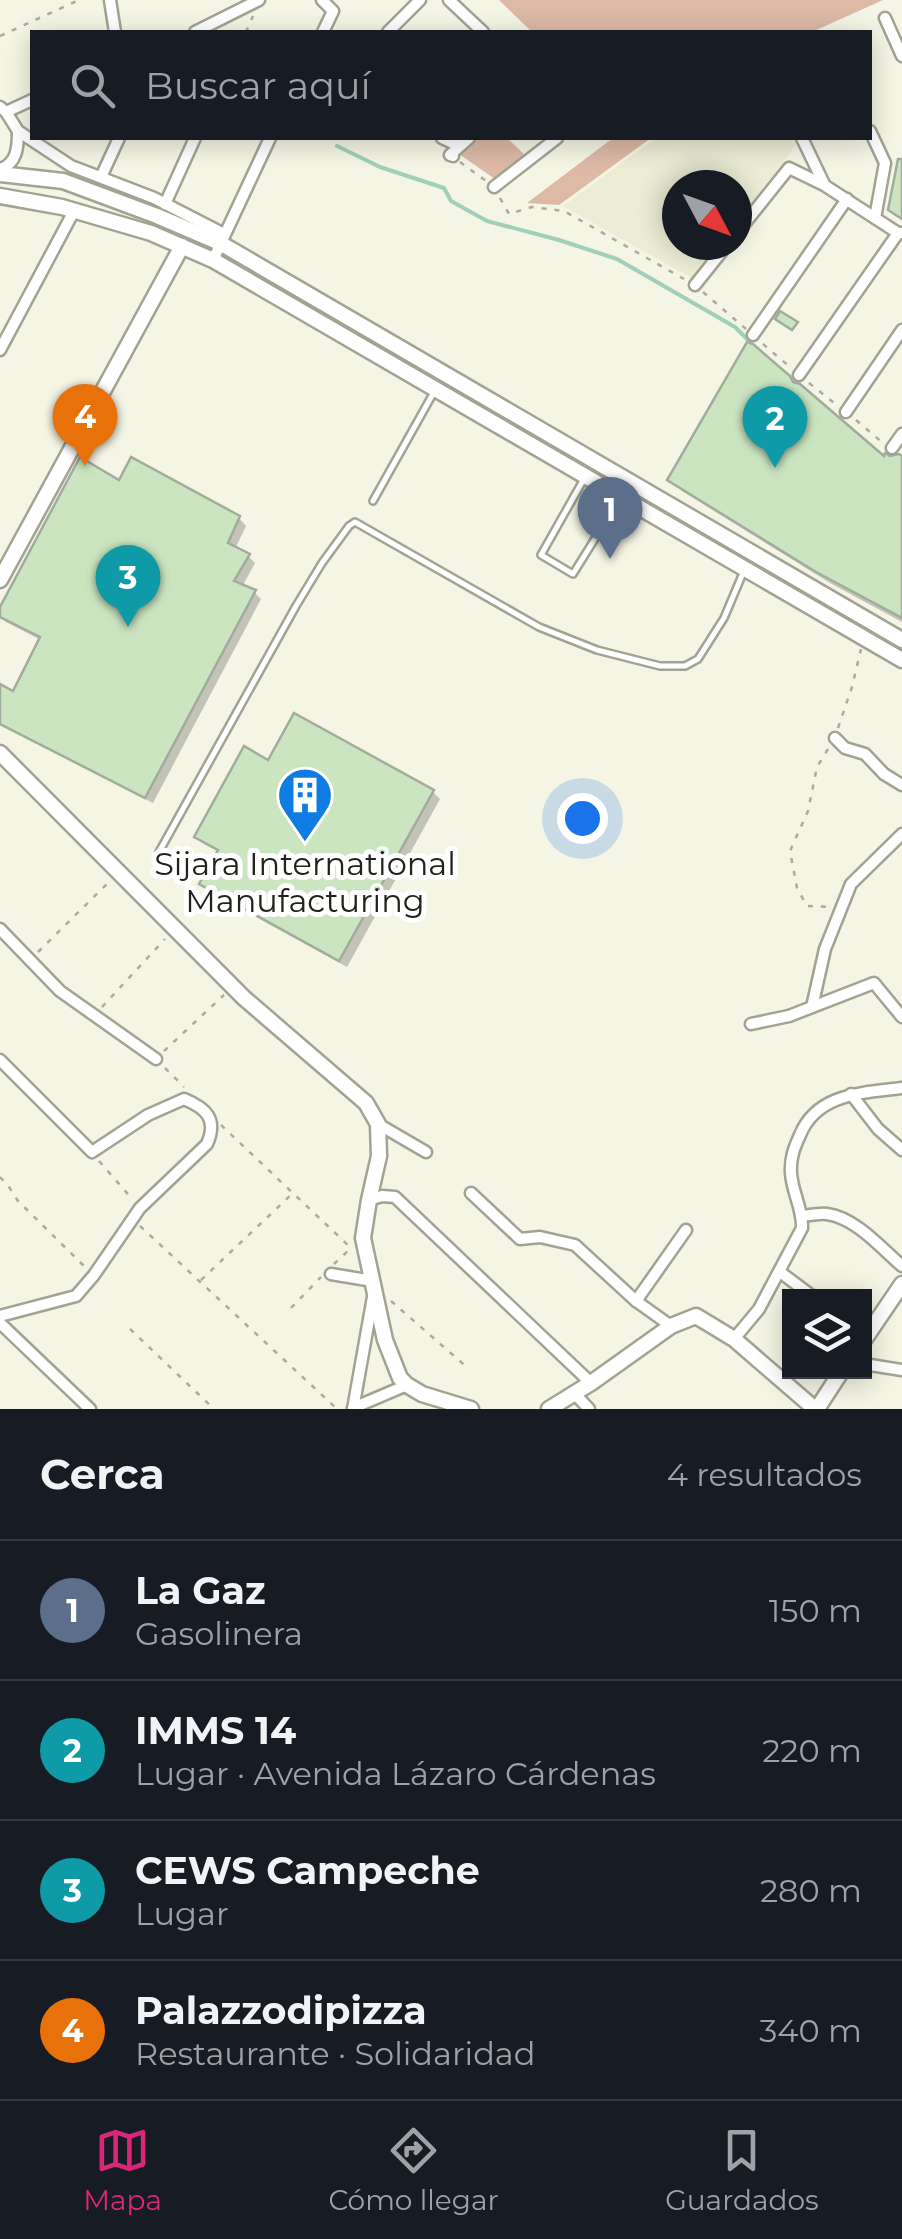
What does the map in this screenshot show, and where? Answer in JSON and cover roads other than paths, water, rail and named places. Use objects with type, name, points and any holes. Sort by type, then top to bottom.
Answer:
[{"type":"main road","points":[[0,171],[63,180],[222,239],[902,640]]},
{"type":"main road","points":[[0,196],[74,210],[151,233],[213,260],[902,660]]},
{"type":"main road","points":[[0,580],[182,246]]},
{"type":"main road","points":[[687,536],[696,520]]},
{"type":"main road","points":[[774,586],[782,570]]},
{"type":"main road","points":[[2,761],[233,986],[366,1103],[378,1124],[379,1156],[364,1238],[385,1340],[406,1385],[470,1409]]},
{"type":"main road","points":[[872,1329],[902,1284]]},
{"type":"main road","points":[[548,1409],[671,1326],[696,1316],[734,1339],[816,1409],[836,1379]]},
{"type":"street","points":[[110,0],[115,30]]},
{"type":"street","points":[[199,30],[259,0]]},
{"type":"street","points":[[390,30],[420,0]]},
{"type":"street","points":[[449,0],[480,30]]},
{"type":"street","points":[[324,30],[333,11],[329,2]]},
{"type":"street","points":[[885,18],[902,56]]},
{"type":"street","points":[[30,101],[3,110],[18,132],[30,140]]},
{"type":"street","points":[[0,171],[16,156],[18,132]]},
{"type":"street","points":[[872,135],[885,163],[875,218]]},
{"type":"street","points":[[31,140],[66,162],[164,204],[222,239]]},
{"type":"street","points":[[101,176],[118,140]]},
{"type":"street","points":[[164,204],[194,140]]},
{"type":"street","points":[[213,260],[269,140]]},
{"type":"street","points":[[494,187],[554,140]]},
{"type":"street","points":[[803,140],[824,185]]},
{"type":"street","points":[[63,180],[66,162]]},
{"type":"street","points":[[752,214],[789,168],[824,185],[900,233],[800,375]]},
{"type":"street","points":[[753,335],[847,199]]},
{"type":"street","points":[[0,350],[74,210]]},
{"type":"street","points":[[182,246],[190,230]]},
{"type":"street","points":[[695,285],[715,260]]},
{"type":"street","points":[[846,412],[902,330]]},
{"type":"street","points":[[892,448],[902,434]]},
{"type":"street","points":[[835,738],[845,748],[866,754],[884,774],[902,785]]},
{"type":"street","points":[[812,1007],[825,950],[851,884],[902,834]]},
{"type":"street","points":[[0,929],[60,991],[156,1058]]},
{"type":"street","points":[[751,1024],[789,1016],[874,982],[902,1017]]},
{"type":"street","points":[[0,1060],[92,1152],[148,1115],[184,1099],[200,1105],[211,1122],[207,1144],[140,1208],[76,1296],[0,1320],[90,1409]]},
{"type":"street","points":[[734,1339],[759,1309],[802,1228],[791,1174],[792,1153],[803,1127],[819,1107],[851,1094],[902,1088]]},
{"type":"street","points":[[851,1094],[878,1129],[902,1150]]},
{"type":"street","points":[[378,1124],[426,1152]]},
{"type":"street","points":[[472,1192],[520,1239],[540,1238],[576,1245],[636,1301],[671,1326]]},
{"type":"street","points":[[369,1200],[396,1197],[590,1383]]},
{"type":"street","points":[[802,1216],[826,1214],[841,1218],[902,1266]]},
{"type":"street","points":[[636,1301],[686,1230]]},
{"type":"street","points":[[780,1272],[803,1289]]},
{"type":"street","points":[[332,1274],[374,1284],[353,1408]]},
{"type":"street","points":[[872,1365],[902,1370]]},
{"type":"street","points":[[353,1408],[406,1385]]},
{"type":"street","points":[[574,1393],[590,1409]]},
{"type":"lane","points":[[373,500],[436,390]]},
{"type":"lane","points":[[585,476],[541,555],[573,574],[621,497]]},
{"type":"lane","points":[[159,852],[296,606],[322,563],[355,522],[539,628],[597,650],[660,666],[685,666],[698,660],[724,618],[745,569]]},
{"type":"waterway","points":[[337,146],[380,167],[444,188],[451,201],[487,221],[617,259],[735,327],[748,340]]},
{"type":"place","name":"Palazzodipizza","points":[[85,466]]},
{"type":"place","name":"IMMS 14","points":[[775,468]]},
{"type":"place","name":"La Gaz","points":[[610,559]]},
{"type":"place","name":"CEWS Campeche","points":[[128,627]]},
{"type":"place","name":"Sijara International Manufacturing","points":[[305,844]]}]
